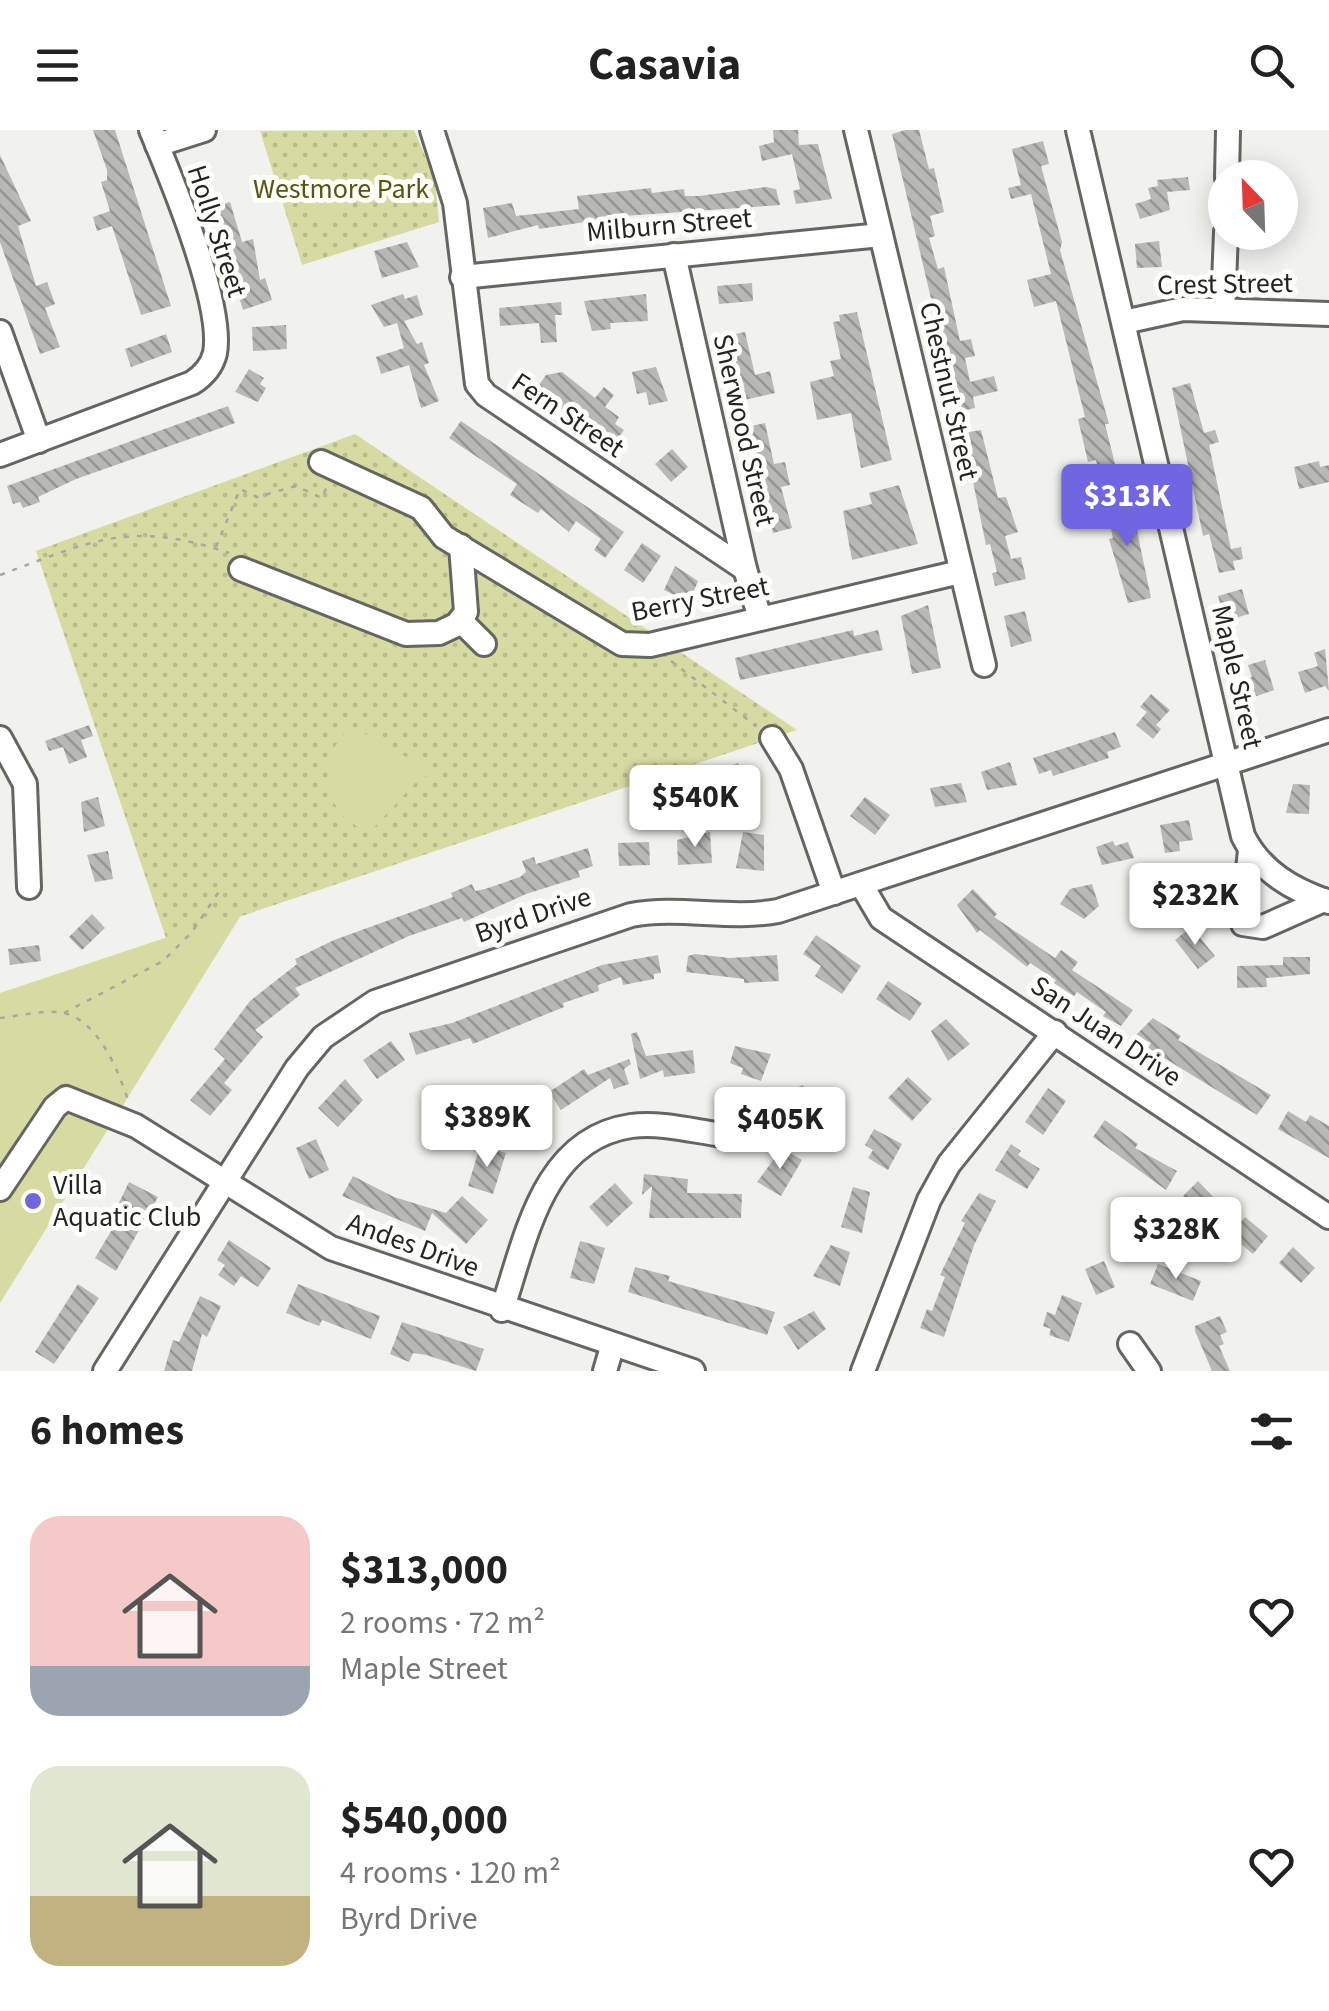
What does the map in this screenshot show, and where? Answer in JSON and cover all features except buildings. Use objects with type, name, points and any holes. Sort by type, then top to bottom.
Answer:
[{"type":"street","points":[[154,137],[204,130]]},
{"type":"street","name":"Fern Street","points":[[432,130],[450,175],[472,373],[486,396],[745,569]]},
{"type":"street","name":"Chestnut Street","points":[[856,130],[984,665]]},
{"type":"street","name":"Maple Street","points":[[1078,130],[1250,850]]},
{"type":"street","points":[[1227,160],[1228,130]]},
{"type":"street","name":"Holly Street","points":[[39,440],[192,383],[206,372],[214,354],[210,298],[154,137]]},
{"type":"street","name":"Milburn Street","points":[[462,277],[881,235]]},
{"type":"street","points":[[1223,310],[1225,250]]},
{"type":"street","name":"Sherwood Street","points":[[674,255],[745,569],[760,618]]},
{"type":"street","name":"Crest Street","points":[[1124,322],[1163,311],[1329,314]]},
{"type":"street","points":[[0,332],[39,440],[0,455]]},
{"type":"street","name":"Berry Street","points":[[328,465],[421,508],[444,537],[610,640],[650,645],[960,572]]},
{"type":"street","points":[[241,569],[406,634],[439,633],[466,612],[460,546]]},
{"type":"street","points":[[460,620],[484,644]]},
{"type":"street","name":"Byrd Drive","points":[[104,1371],[308,1053],[338,1025],[374,1002],[631,914],[674,910],[759,914],[834,893],[1329,730]]},
{"type":"street","points":[[0,738],[25,784],[28,887]]},
{"type":"street","points":[[772,738],[791,769],[834,893]]},
{"type":"street","points":[[1250,850],[1286,884],[1326,901]]},
{"type":"street","points":[[1250,850],[1248,870],[1232,887],[1242,924],[1263,927],[1326,901]]},
{"type":"street","name":"San Juan Drive","points":[[861,884],[881,918],[1329,1217]]},
{"type":"street","points":[[863,1371],[928,1200],[949,1164],[1055,1032]]},
{"type":"street","name":"Andes Drive","points":[[0,1189],[55,1106],[66,1098],[136,1126],[331,1248],[502,1310],[693,1371]]},
{"type":"street","points":[[502,1310],[542,1194],[574,1152],[600,1136],[630,1126],[723,1135]]},
{"type":"street","points":[[1130,1344],[1149,1371]]},
{"type":"street","points":[[605,1371],[612,1347]]},
{"type":"path","points":[[215,548],[240,489],[257,497],[296,486],[322,498],[328,465]]},
{"type":"path","points":[[0,575],[111,535],[174,538],[215,548],[243,558],[241,569]]},
{"type":"path","points":[[650,645],[772,738]]},
{"type":"path","points":[[0,1018],[64,1013],[164,961],[192,932],[222,887]]},
{"type":"path","points":[[64,1013],[103,1043],[136,1126]]},
{"type":"green space","name":"Westmore Park","points":[[414,130],[435,179],[439,222],[302,265],[260,131]]},
{"type":"green space","points":[[329,162],[348,211],[315,222],[295,175]]},
{"type":"green space","points":[[355,434],[797,730],[167,941],[36,551]]},
{"type":"green space","points":[[350,725],[415,762],[429,762],[432,775],[420,778],[368,834],[345,818],[328,795],[334,748]]},
{"type":"green space","name":"Villa Aquatic Club","points":[[243,912],[0,1303],[0,993]]},
{"type":"place","name":"Villa Aquatic Club","points":[[33,1201]]}]
